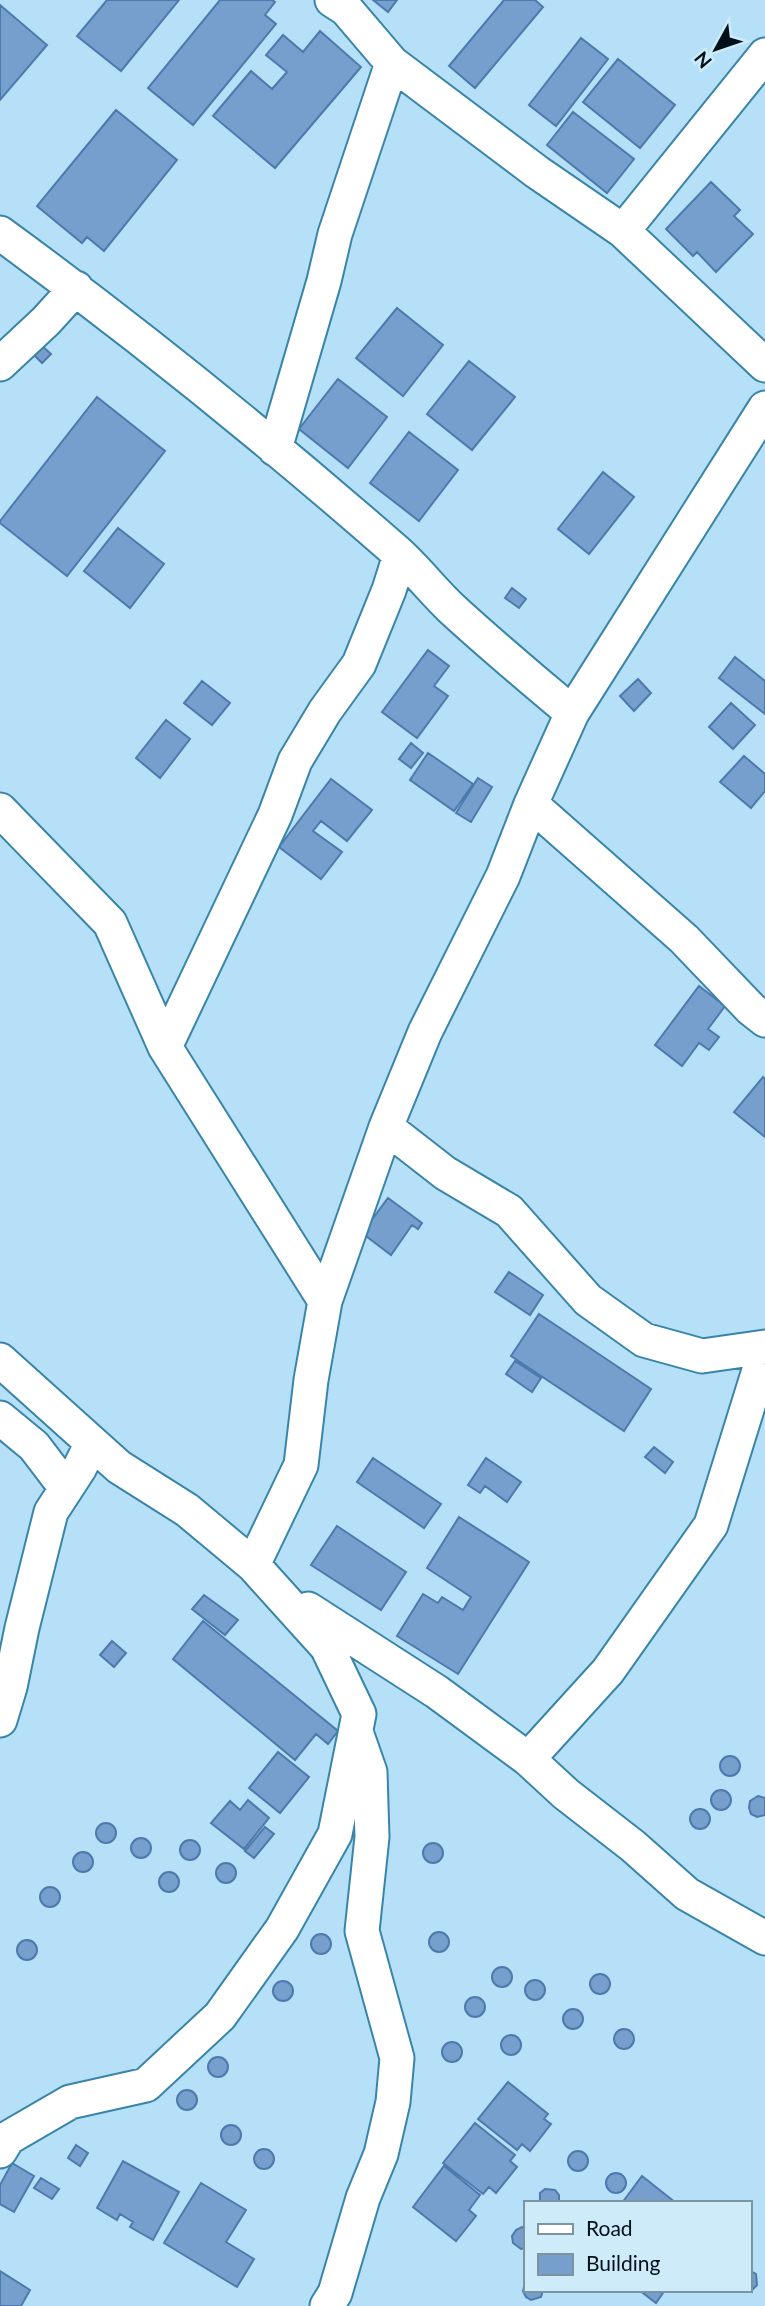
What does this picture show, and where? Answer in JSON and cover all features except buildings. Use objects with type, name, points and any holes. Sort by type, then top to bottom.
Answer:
[{"type":"street","points":[[332,0],[346,9],[392,63],[537,172],[623,231],[765,365]]},
{"type":"street","points":[[623,231],[765,55]]},
{"type":"street","points":[[275,449],[335,234],[392,63]]},
{"type":"street","points":[[0,233],[76,288],[275,449],[400,555],[428,586],[498,651],[572,713]]},
{"type":"street","points":[[0,364],[46,321],[76,288]]},
{"type":"street","points":[[260,1574],[301,1465],[324,1301],[386,1127],[425,1032],[503,876],[530,804],[572,713],[765,408]]},
{"type":"street","points":[[165,1047],[275,815],[295,761],[325,711],[359,664],[400,555]]},
{"type":"street","points":[[530,804],[684,939],[751,1009],[765,1020]]},
{"type":"street","points":[[0,810],[110,923],[165,1047],[324,1301]]},
{"type":"street","points":[[386,1127],[444,1173],[509,1210],[588,1300],[644,1340],[702,1356],[765,1349],[711,1525],[608,1671],[528,1759]]},
{"type":"street","points":[[0,1360],[119,1467],[187,1510],[260,1574],[327,1647],[359,1714],[335,1834],[282,1929],[220,2016],[146,2085],[70,2102],[8,2138],[0,2151]]},
{"type":"street","points":[[0,1418],[34,1446],[66,1488]]},
{"type":"street","points":[[0,1720],[51,1512],[92,1443]]},
{"type":"street","points":[[260,1574],[437,1692],[528,1759],[687,1894],[765,1938]]},
{"type":"street","points":[[327,2306],[335,2293],[363,2198],[381,2154],[393,2102],[397,2058],[362,1931],[372,1837],[370,1772],[355,1730]]}]
